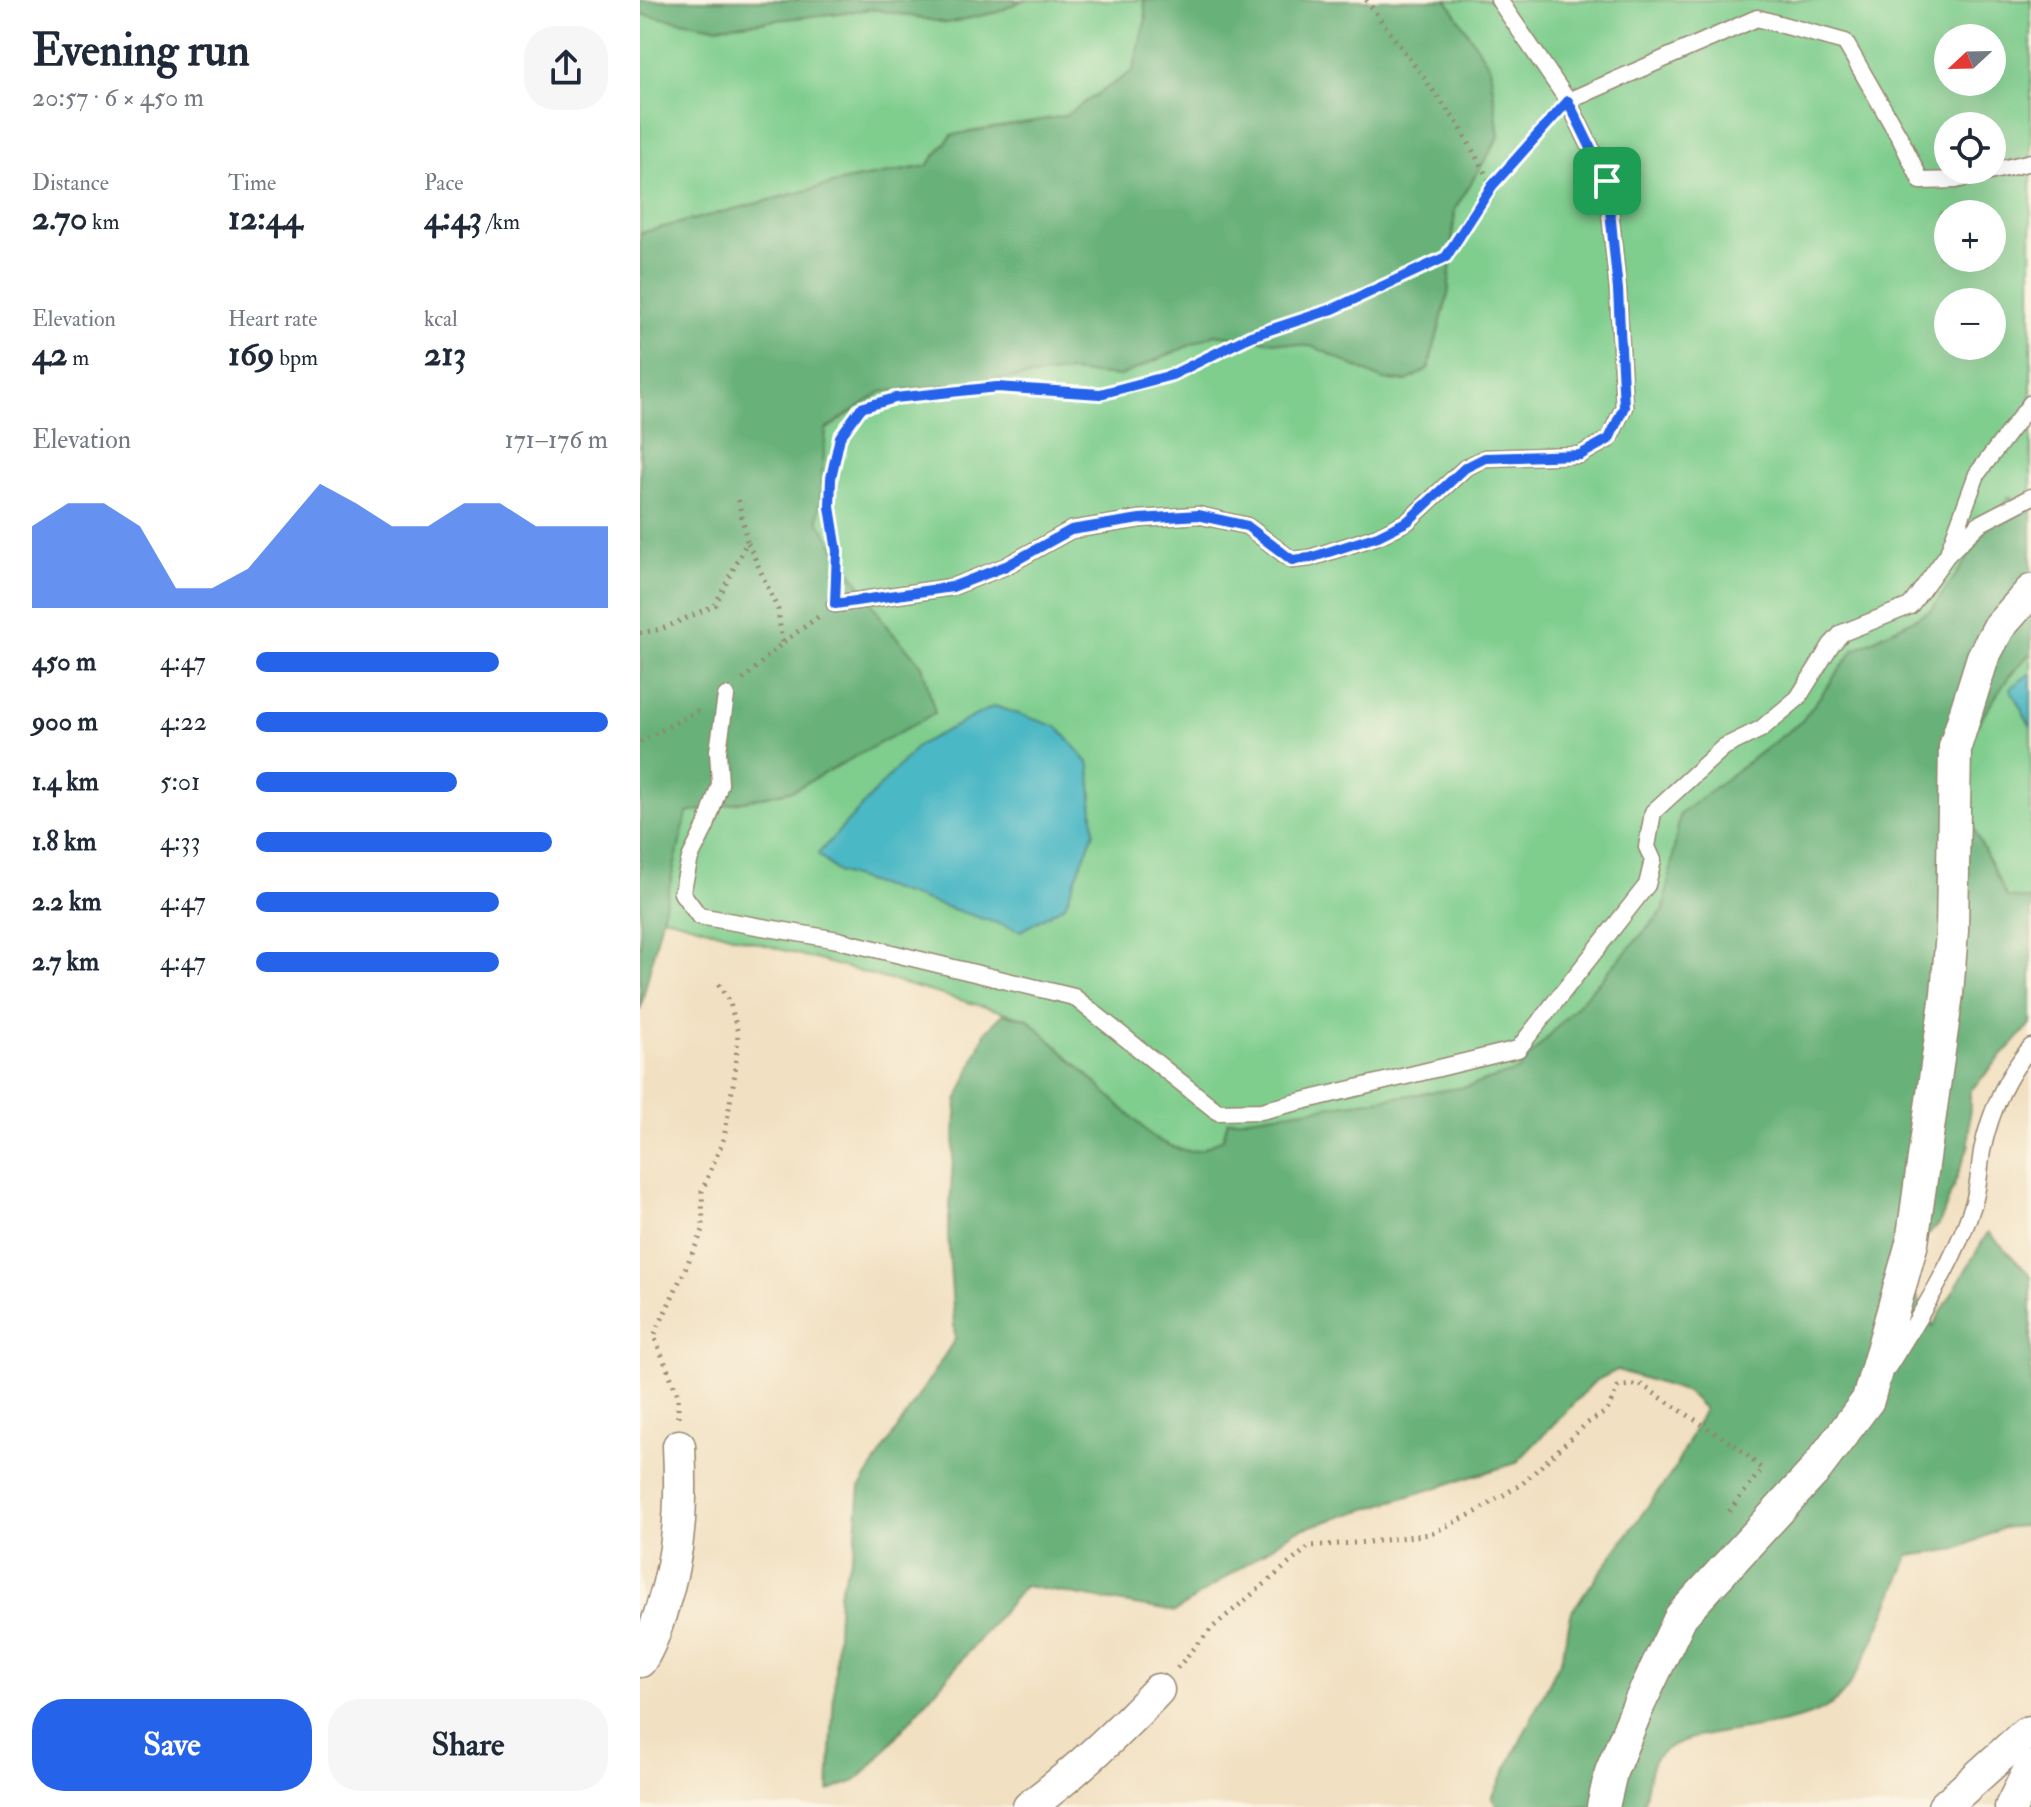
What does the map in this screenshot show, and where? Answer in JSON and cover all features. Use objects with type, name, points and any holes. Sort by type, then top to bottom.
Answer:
[{"type":"street","points":[[1603,1807],[1611,1772],[1681,1616],[1813,1473],[1868,1400],[1912,1243],[1947,994],[1952,931],[1955,747],[1983,657],[1999,627],[2031,591]]},
{"type":"street","points":[[640,1661],[649,1646],[674,1571],[682,1498],[679,1446]]},
{"type":"street","points":[[1029,1807],[1067,1779],[1116,1735],[1158,1690]]},
{"type":"street","points":[[1944,1807],[2026,1733],[2031,1732]]},
{"type":"street","points":[[2011,1807],[2031,1767]]},
{"type":"lane","points":[[835,604],[952,587],[1006,566],[1071,530],[1140,519],[1198,515],[1247,526],[1292,560],[1310,558],[1378,536],[1408,521],[1465,468],[1485,458],[1580,455],[1609,439],[1624,407],[1618,290],[1607,181],[1568,101],[1499,0]]},
{"type":"lane","points":[[1568,101],[1757,18],[1845,42],[1921,181],[1956,180],[2031,162]]},
{"type":"lane","points":[[1947,555],[1977,474],[2031,403]]},
{"type":"lane","points":[[726,696],[718,751],[720,784],[706,826],[690,858],[682,893],[699,916],[838,940],[1074,997],[1218,1112],[1261,1111],[1518,1049],[1647,885],[1653,860],[1647,847],[1653,812],[1724,747],[1761,729],[1798,698],[1842,633],[1910,606],[1947,555],[1979,524],[2031,497]]},
{"type":"lane","points":[[1868,1400],[1920,1316],[1954,1250],[1974,1204],[1983,1149],[2000,1093],[2031,1047]]},
{"type":"path","points":[[1366,0],[1460,127],[1492,186]]},
{"type":"path","points":[[640,742],[726,696],[782,643],[835,604],[837,551],[830,507],[831,478],[840,437],[861,408],[895,398],[997,387],[1100,394],[1172,375],[1251,336],[1333,309],[1446,257],[1492,186],[1568,101]]},
{"type":"path","points":[[738,497],[747,542],[778,610],[782,643]]},
{"type":"path","points":[[640,633],[662,629],[715,605],[747,542]]},
{"type":"path","points":[[679,1446],[678,1395],[654,1336],[703,1230],[702,1191],[724,1138],[738,1033],[730,1003],[718,983]]},
{"type":"path","points":[[1158,1690],[1213,1627],[1310,1546],[1430,1534],[1476,1512],[1523,1483],[1586,1424],[1607,1411],[1618,1387],[1640,1384],[1740,1449],[1762,1469],[1720,1523]]},
{"type":"green space","points":[[640,0],[1023,0],[998,12],[947,23],[873,9],[716,27],[640,14]]},
{"type":"green space","points":[[1023,0],[1144,0],[1146,19],[1133,71],[1063,117],[952,135],[927,166],[845,181],[640,233],[640,14],[716,27],[873,9],[947,23],[998,12]]},
{"type":"green space","points":[[1144,0],[1447,0],[1490,67],[1499,137],[1455,209],[1448,295],[1428,369],[1407,381],[1383,380],[1315,347],[1215,334],[1120,376],[1068,372],[881,392],[826,429],[818,521],[888,628],[922,665],[935,713],[794,790],[687,813],[640,1010],[640,233],[845,181],[927,166],[952,135],[1064,116],[1133,71],[1146,19]]},
{"type":"green space","points":[[1447,0],[2031,0],[2031,512],[2010,497],[1932,610],[1854,650],[1802,721],[1680,814],[1664,910],[1518,1071],[1466,1087],[1223,1138],[1197,1150],[1182,1150],[1155,1139],[1028,1019],[662,916],[687,813],[794,790],[922,665],[888,628],[818,521],[826,430],[881,392],[1068,372],[1120,376],[1215,334],[1316,347],[1383,380],[1428,369],[1448,295],[1455,209],[1499,137],[1490,67]]},
{"type":"green space","points":[[2010,496],[2031,512],[2031,652],[2008,678],[1967,740],[1952,784],[2007,897],[2031,900],[2031,1024],[1970,1091],[1969,1145],[1939,1225],[1896,1259],[1933,1326],[1988,1232],[2031,1276],[2031,1525],[2003,1528],[1957,1549],[1909,1556],[1858,1672],[1838,1699],[1819,1712],[1794,1720],[1688,1739],[1669,1747],[1653,1763],[1643,1807],[1497,1807],[1492,1798],[1561,1659],[1572,1611],[1674,1470],[1704,1409],[1687,1392],[1617,1370],[1595,1381],[1516,1463],[1295,1531],[1175,1612],[1024,1586],[874,1763],[856,1781],[829,1791],[839,1593],[855,1545],[860,1487],[955,1339],[948,1235],[957,1101],[986,1031],[1003,1014],[1028,1019],[1155,1139],[1190,1151],[1223,1138],[1228,1121],[1466,1087],[1517,1071],[1664,910],[1680,814],[1802,721],[1854,650],[1932,610]]},
{"type":"green space","points":[[2031,652],[2031,900],[2007,898],[1951,784],[1967,740],[2008,678]]},
{"type":"water","points":[[2031,673],[2031,727],[2010,688]]},
{"type":"water","points":[[994,706],[1058,727],[1090,765],[1094,832],[1065,905],[1021,931],[837,872],[818,854],[918,745]]},
{"type":"route","points":[[1568,101],[1607,181],[1618,290],[1624,407],[1609,439],[1580,455],[1485,458],[1465,468],[1408,521],[1378,536],[1310,558],[1292,560],[1247,526],[1198,515],[1140,519],[1071,530],[1006,566],[952,587],[835,604],[837,551],[830,507],[831,478],[840,437],[861,408],[895,398],[997,387],[1100,394],[1172,375],[1251,336],[1333,309],[1446,257],[1492,186],[1568,101]]}]
